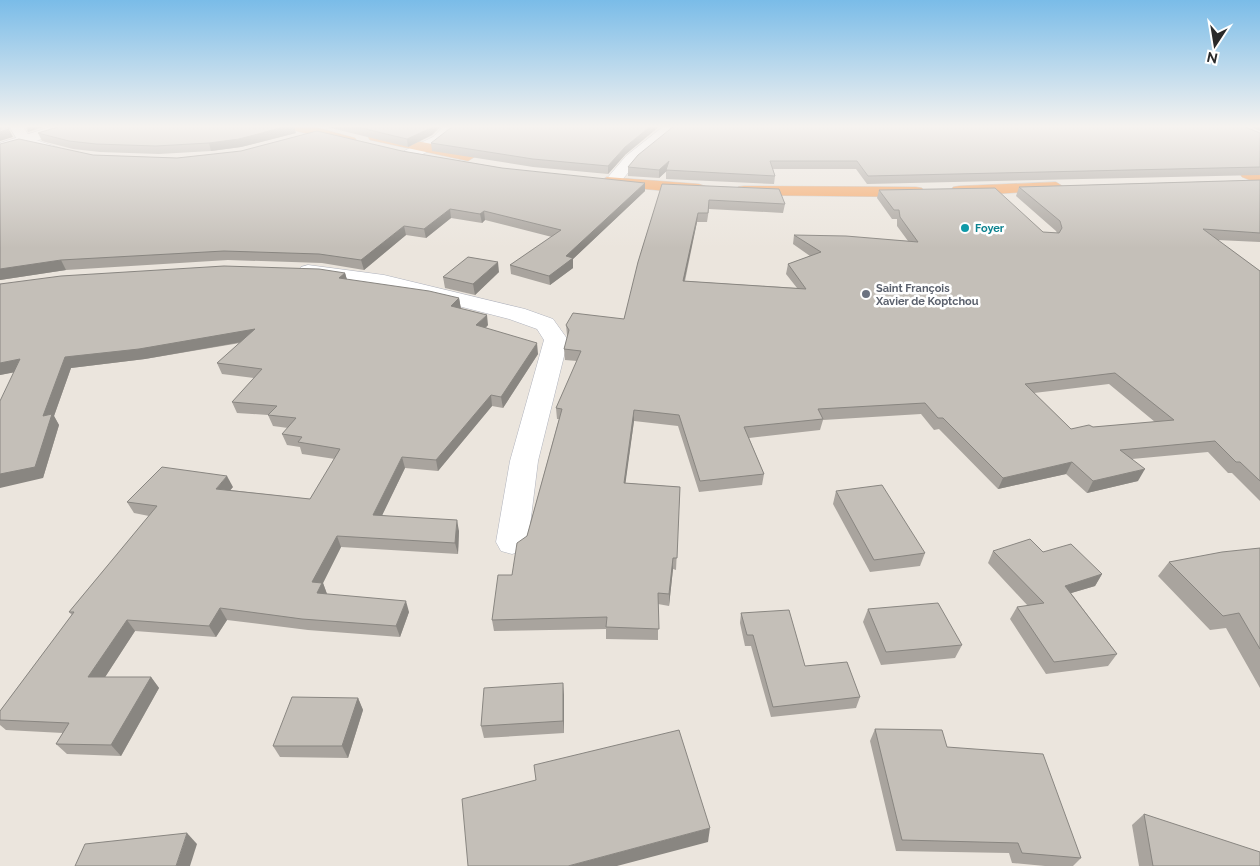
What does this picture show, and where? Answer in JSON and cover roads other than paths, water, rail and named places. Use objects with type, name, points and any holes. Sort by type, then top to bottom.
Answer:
[{"type":"highway","points":[[595,176],[712,185]]},
{"type":"highway","points":[[1231,178],[1257,177]]},
{"type":"highway","points":[[733,186],[853,188],[1071,182],[996,189],[936,187]]},
{"type":"street","points":[[614,178],[627,166]]},
{"type":"street","points":[[996,189],[1015,207]]},
{"type":"street","points":[[285,270],[322,271],[384,281],[517,314],[545,324],[556,340],[524,461],[512,542]]},
{"type":"place","name":"Foyer","points":[[965,228]]},
{"type":"place","name":"Saint François Xavier de Koptchou","points":[[866,294]]}]
